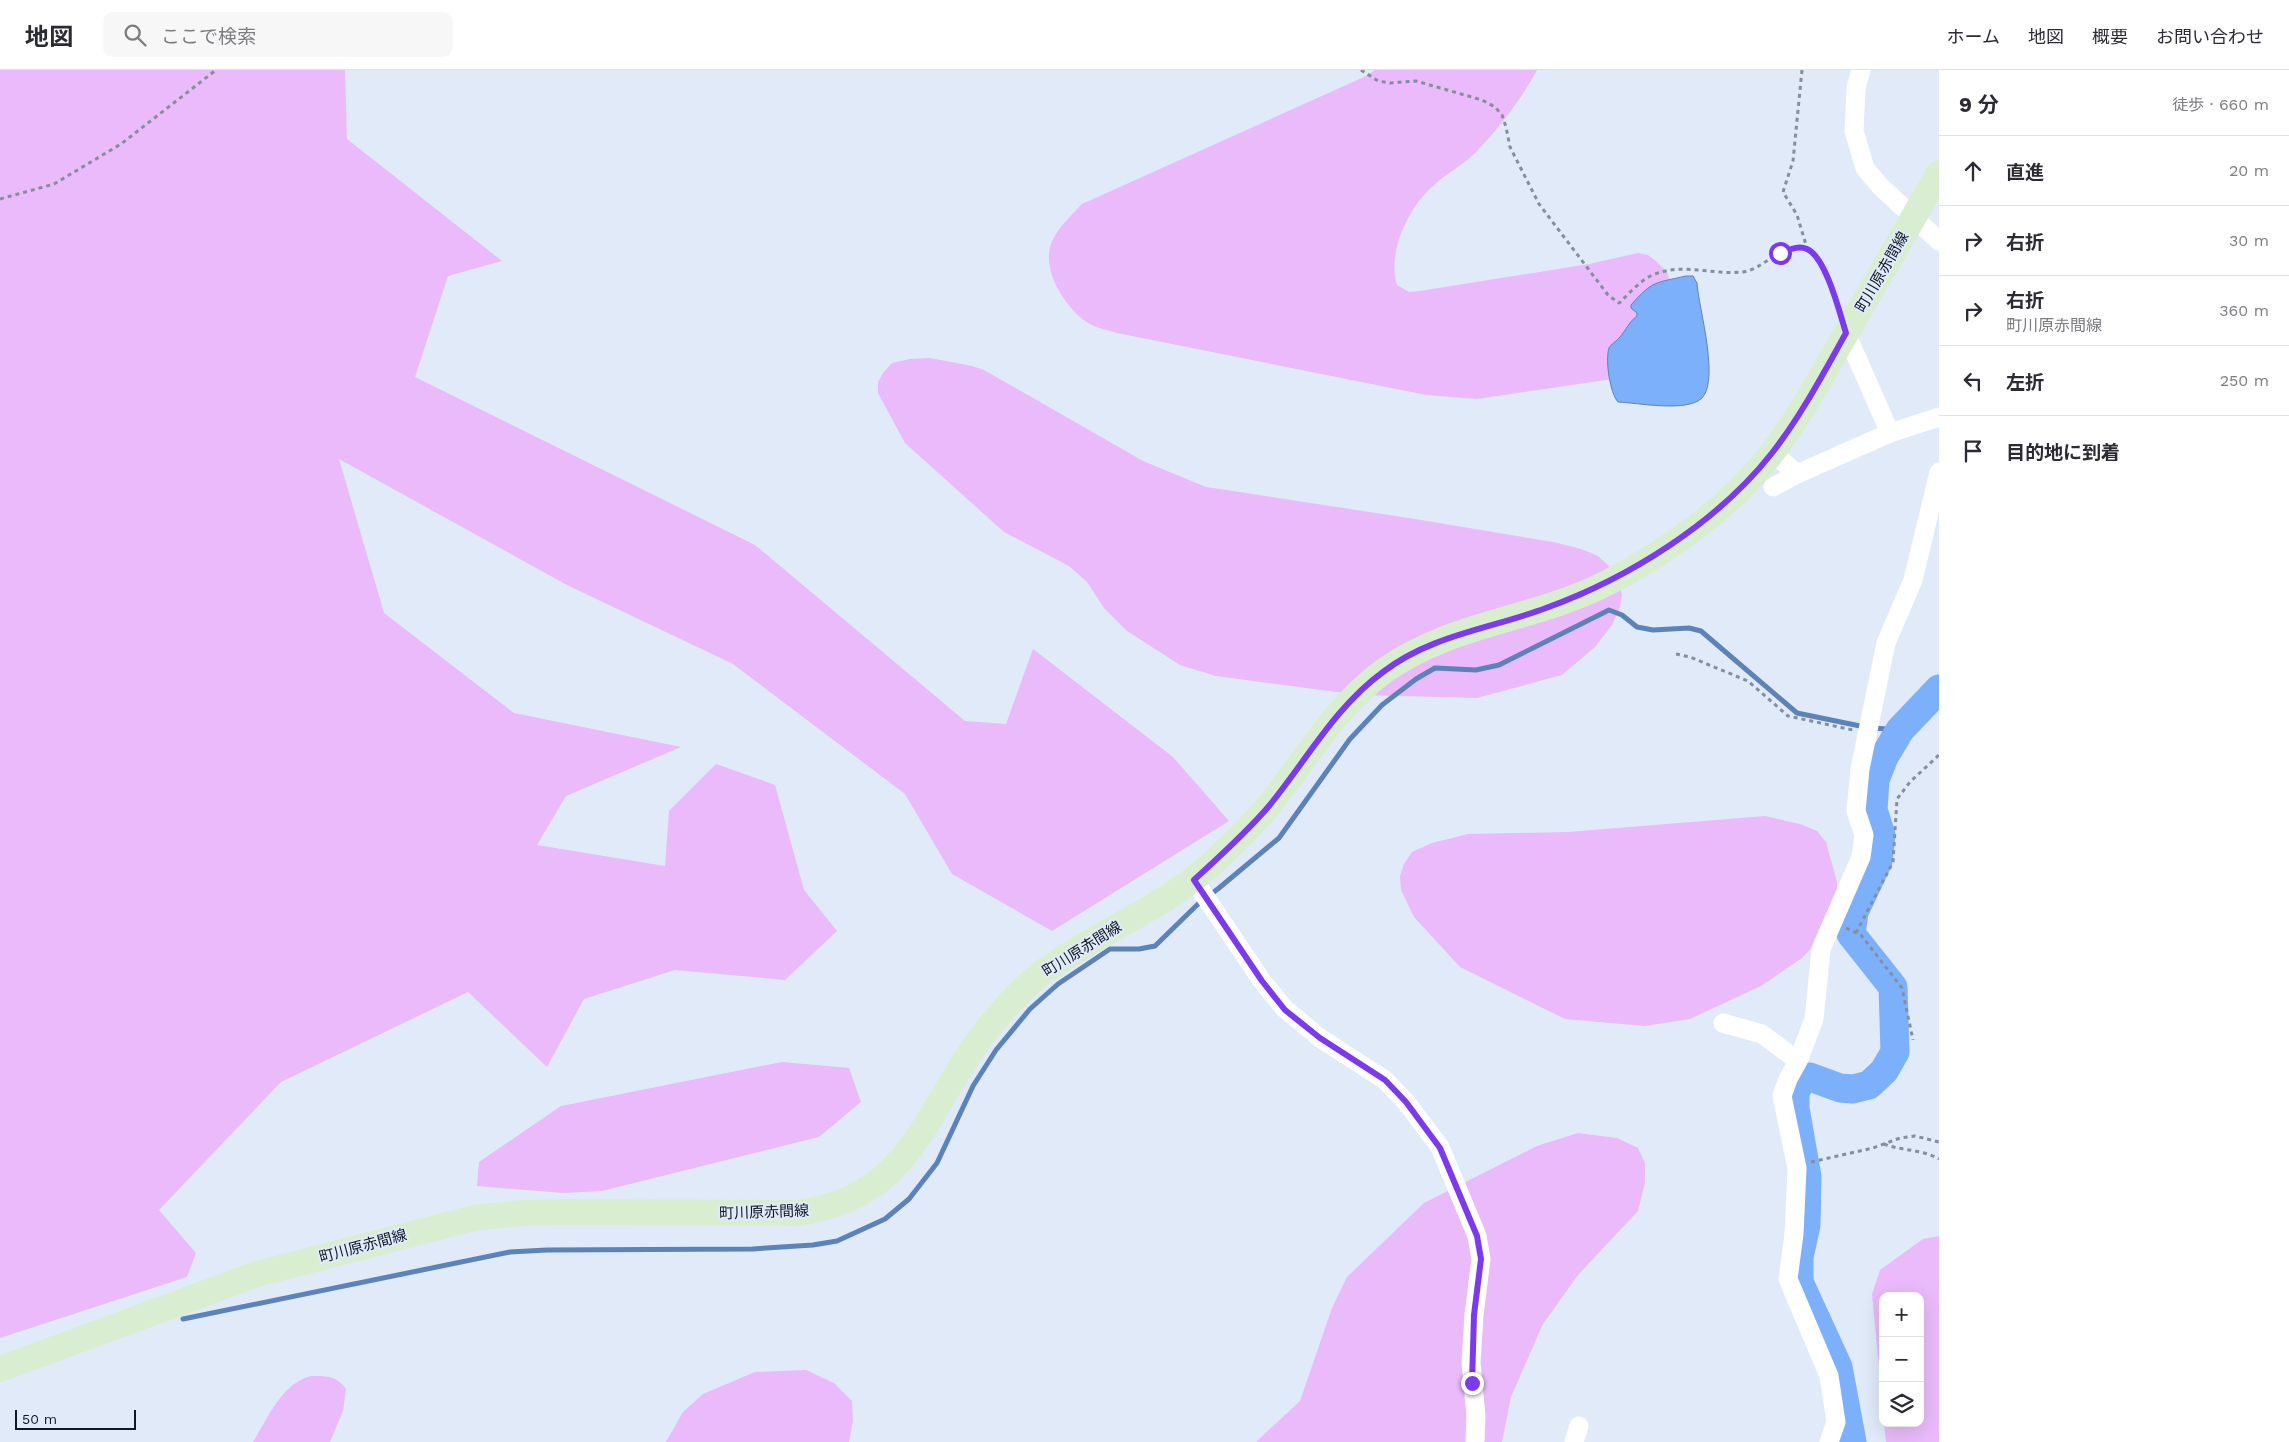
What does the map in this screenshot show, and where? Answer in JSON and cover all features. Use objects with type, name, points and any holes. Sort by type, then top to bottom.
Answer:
[{"type":"main road","name":"町川原赤間線","points":[[0,1369],[257,1274],[474,1218],[522,1213],[567,1212],[796,1214],[820,1210],[860,1194],[890,1173],[907,1153],[984,1033],[1005,1009],[1043,972],[1194,880],[1239,839],[1269,805],[1343,708],[1383,671],[1430,644],[1576,598],[1619,577],[1662,551],[1748,481],[1773,452],[1801,412],[1939,173]]},
{"type":"street","points":[[1861,70],[1856,88],[1854,131],[1865,168],[1880,186],[1939,241]]},
{"type":"street","points":[[1846,333],[1890,433]]},
{"type":"street","points":[[1773,487],[1797,474],[1890,433],[1939,417]]},
{"type":"street","points":[[1773,452],[1797,474]]},
{"type":"street","points":[[1829,1442],[1836,1422],[1829,1376],[1788,1279],[1794,1234],[1796,1164],[1782,1096],[1814,1020],[1821,949],[1861,857],[1864,835],[1856,811],[1860,769],[1886,643],[1913,580],[1939,472]]},
{"type":"street","points":[[1194,880],[1262,981],[1285,1010],[1320,1038],[1385,1080],[1406,1102],[1440,1148],[1477,1236],[1481,1259],[1474,1315],[1471,1363],[1476,1416],[1475,1442]]},
{"type":"street","points":[[1723,1023],[1762,1034],[1798,1061]]},
{"type":"path","points":[[0,199],[54,184],[121,144],[216,70]]},
{"type":"path","points":[[1361,70],[1378,81],[1390,83],[1416,81],[1482,100],[1495,106],[1502,115],[1510,147],[1539,204],[1608,295],[1619,303],[1645,279],[1656,273],[1694,269],[1743,272],[1795,247],[1807,248],[1817,256],[1828,280],[1846,333]]},
{"type":"path","points":[[1802,70],[1794,160],[1783,192],[1797,215],[1807,248]]},
{"type":"path","points":[[1676,654],[1690,657],[1748,681],[1788,716],[1868,732]]},
{"type":"path","points":[[1856,933],[1892,862],[1896,799],[1910,782],[1939,755]]},
{"type":"path","points":[[1834,922],[1861,935],[1902,988],[1913,1040]]},
{"type":"path","points":[[1796,1164],[1818,1162],[1900,1138],[1915,1136],[1939,1142]]},
{"type":"path","points":[[1883,1144],[1895,1149],[1922,1153],[1939,1159]]},
{"type":"shaded area","points":[[0,70],[345,70],[347,139],[502,261],[448,276],[415,377],[755,545],[965,721],[1006,724],[1033,649],[1173,757],[1229,821],[1052,931],[952,874],[905,794],[733,664],[567,585],[339,459],[384,613],[514,713],[681,747],[566,796],[537,845],[665,866],[669,811],[716,764],[775,785],[804,890],[837,931],[785,980],[675,970],[584,999],[547,1067],[468,992],[281,1082],[159,1210],[196,1253],[187,1277],[0,1338]]},
{"type":"shaded area","points":[[1375,70],[1537,70],[1517,102],[1487,140],[1467,160],[1433,186],[1415,206],[1397,245],[1395,272],[1397,285],[1409,292],[1420,291],[1589,264],[1638,253],[1648,255],[1667,272],[1671,285],[1627,377],[1477,399],[1426,395],[1117,333],[1085,321],[1063,297],[1052,276],[1049,254],[1051,244],[1057,233],[1082,204],[1364,77]]},
{"type":"shaded area","points":[[930,358],[984,370],[1143,461],[1206,487],[1415,519],[1553,542],[1581,549],[1598,556],[1610,567],[1617,578],[1622,595],[1620,607],[1612,625],[1595,647],[1562,675],[1477,698],[1360,695],[1216,676],[1180,665],[1127,631],[1104,608],[1087,582],[1069,566],[1004,532],[905,443],[878,393],[878,382],[892,363],[910,359]]},
{"type":"shaded area","points":[[1765,816],[1800,824],[1817,831],[1826,842],[1837,882],[1837,900],[1827,931],[1802,958],[1761,986],[1690,1019],[1645,1026],[1565,1019],[1460,967],[1414,917],[1401,890],[1400,876],[1404,864],[1412,852],[1432,843],[1468,834],[1568,832]]},
{"type":"shaded area","points":[[782,1062],[849,1068],[861,1102],[819,1137],[602,1191],[563,1193],[477,1186],[479,1162],[561,1106]]},
{"type":"shaded area","points":[[1578,1133],[1617,1138],[1638,1148],[1645,1163],[1645,1183],[1638,1211],[1578,1275],[1543,1324],[1511,1397],[1502,1442],[1256,1442],[1300,1401],[1332,1308],[1347,1277],[1424,1203],[1537,1146]]},
{"type":"shaded area","points":[[1939,1236],[1939,1442],[1886,1442],[1884,1427],[1924,1427],[1924,1292],[1879,1292],[1879,1367],[1872,1294],[1880,1270],[1923,1239]]},
{"type":"shaded area","points":[[806,1370],[834,1383],[852,1401],[853,1421],[849,1442],[666,1442],[683,1412],[703,1394],[755,1372]]},
{"type":"shaded area","points":[[311,1376],[335,1379],[346,1389],[343,1411],[330,1442],[253,1442],[270,1412],[284,1394],[301,1380]]},
{"type":"water","points":[[1693,276],[1697,283],[1709,364],[1709,381],[1705,393],[1698,401],[1680,406],[1618,402],[1611,384],[1608,353],[1609,348],[1637,316],[1631,305],[1655,284]]},
{"type":"waterway","points":[[183,1319],[510,1252],[547,1250],[752,1249],[813,1245],[837,1241],[885,1219],[909,1199],[937,1163],[973,1086],[996,1050],[1030,1009],[1058,984],[1110,949],[1139,949],[1155,946],[1197,905],[1279,838],[1350,739],[1382,705],[1416,679],[1435,668],[1476,670],[1499,665],[1609,610],[1622,615],[1637,627],[1653,630],[1689,628],[1701,631],[1797,713],[1865,727]]},
{"type":"waterway","points":[[1852,1442],[1838,1367],[1799,1282],[1799,1257],[1806,1225],[1807,1177],[1795,1108],[1795,1092],[1801,1081],[1810,1077],[1840,1088],[1853,1089],[1869,1085],[1884,1071],[1895,1052],[1893,987],[1851,934],[1854,912],[1878,861],[1881,835],[1873,810],[1875,780],[1884,757],[1900,730],[1939,689]]},
{"type":"waterway","points":[[1873,728],[1900,730]]},
{"type":"route","points":[[1472,1383],[1471,1363],[1474,1315],[1481,1259],[1477,1236],[1440,1148],[1425,1125],[1385,1080],[1301,1025],[1285,1010],[1226,930],[1194,880],[1239,839],[1269,805],[1343,708],[1383,671],[1406,656],[1430,644],[1456,634],[1539,611],[1576,598],[1605,584],[1662,551],[1748,481],[1773,452],[1801,412],[1846,333],[1828,280],[1817,256],[1807,248],[1795,247],[1780,253]]}]
